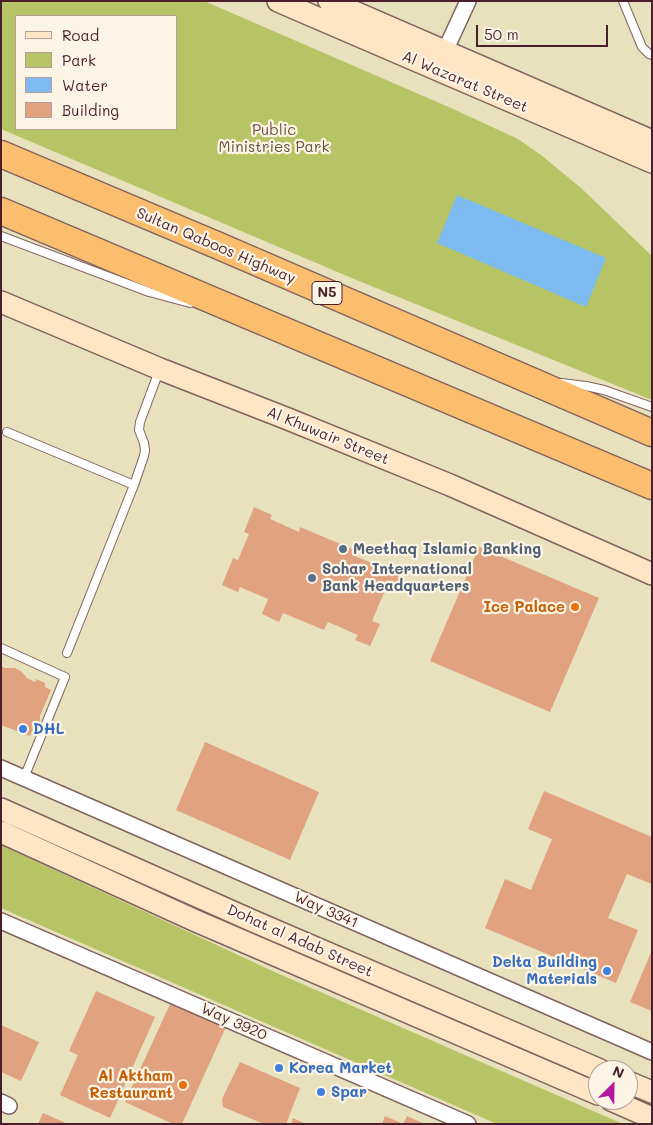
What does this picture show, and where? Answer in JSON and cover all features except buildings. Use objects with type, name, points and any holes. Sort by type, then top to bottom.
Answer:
[{"type":"highway","name":"Sultan Qaboos Highway","points":[[1,154],[219,246],[652,434]]},
{"type":"highway","points":[[1,211],[652,486]]},
{"type":"street","name":"Al Wazarat Street","points":[[278,1],[652,162]]},
{"type":"street","name":"Al Wazarat Street","points":[[329,1],[652,141]]},
{"type":"street","points":[[359,36],[429,60],[434,60],[443,55],[468,1]]},
{"type":"street","name":"Al Khuwair Street","points":[[1,302],[160,369],[450,485],[652,574]]},
{"type":"street","name":"Way 3341","points":[[1,768],[652,1052]]},
{"type":"street","name":"Dohat al Adab Street","points":[[1,809],[588,1065]]},
{"type":"street","name":"Dohat al Adab Street","points":[[1,832],[196,921],[588,1090]]},
{"type":"street","name":"Way 3920","points":[[1,921],[468,1124]]},
{"type":"street","points":[[638,1086],[652,1092]]},
{"type":"street","points":[[634,1110],[652,1118]]},
{"type":"lane","points":[[623,1],[642,47],[652,55]]},
{"type":"lane","points":[[1,236],[166,297],[202,306],[237,310]]},
{"type":"lane","points":[[67,653],[144,456],[144,443],[139,430],[140,422],[160,369]]},
{"type":"lane","points":[[534,382],[586,386],[621,395],[652,407]]},
{"type":"lane","points":[[7,432],[134,485]]},
{"type":"lane","points":[[1,648],[65,677],[24,778]]},
{"type":"green space","name":"Public Ministries Park","points":[[1,1],[204,1],[518,139],[581,188],[652,256],[652,400],[354,279],[1,129]]},
{"type":"green space","points":[[1,845],[277,973],[623,1124],[497,1124],[1,908]]},
{"type":"water","points":[[457,195],[606,258],[586,307],[437,243]]},
{"type":"place","name":"Meethaq Islamic Banking","points":[[343,549]]},
{"type":"place","name":"Sohar International Bank Headquarters","points":[[312,578]]},
{"type":"place","name":"Ice Palace","points":[[575,607]]},
{"type":"place","name":"DHL","points":[[23,729]]},
{"type":"place","name":"Delta Building Materials","points":[[607,971]]},
{"type":"place","name":"Korea Market","points":[[279,1068]]},
{"type":"place","name":"Al Aktham Restaurant","points":[[183,1085]]},
{"type":"place","name":"Spar","points":[[321,1092]]}]
